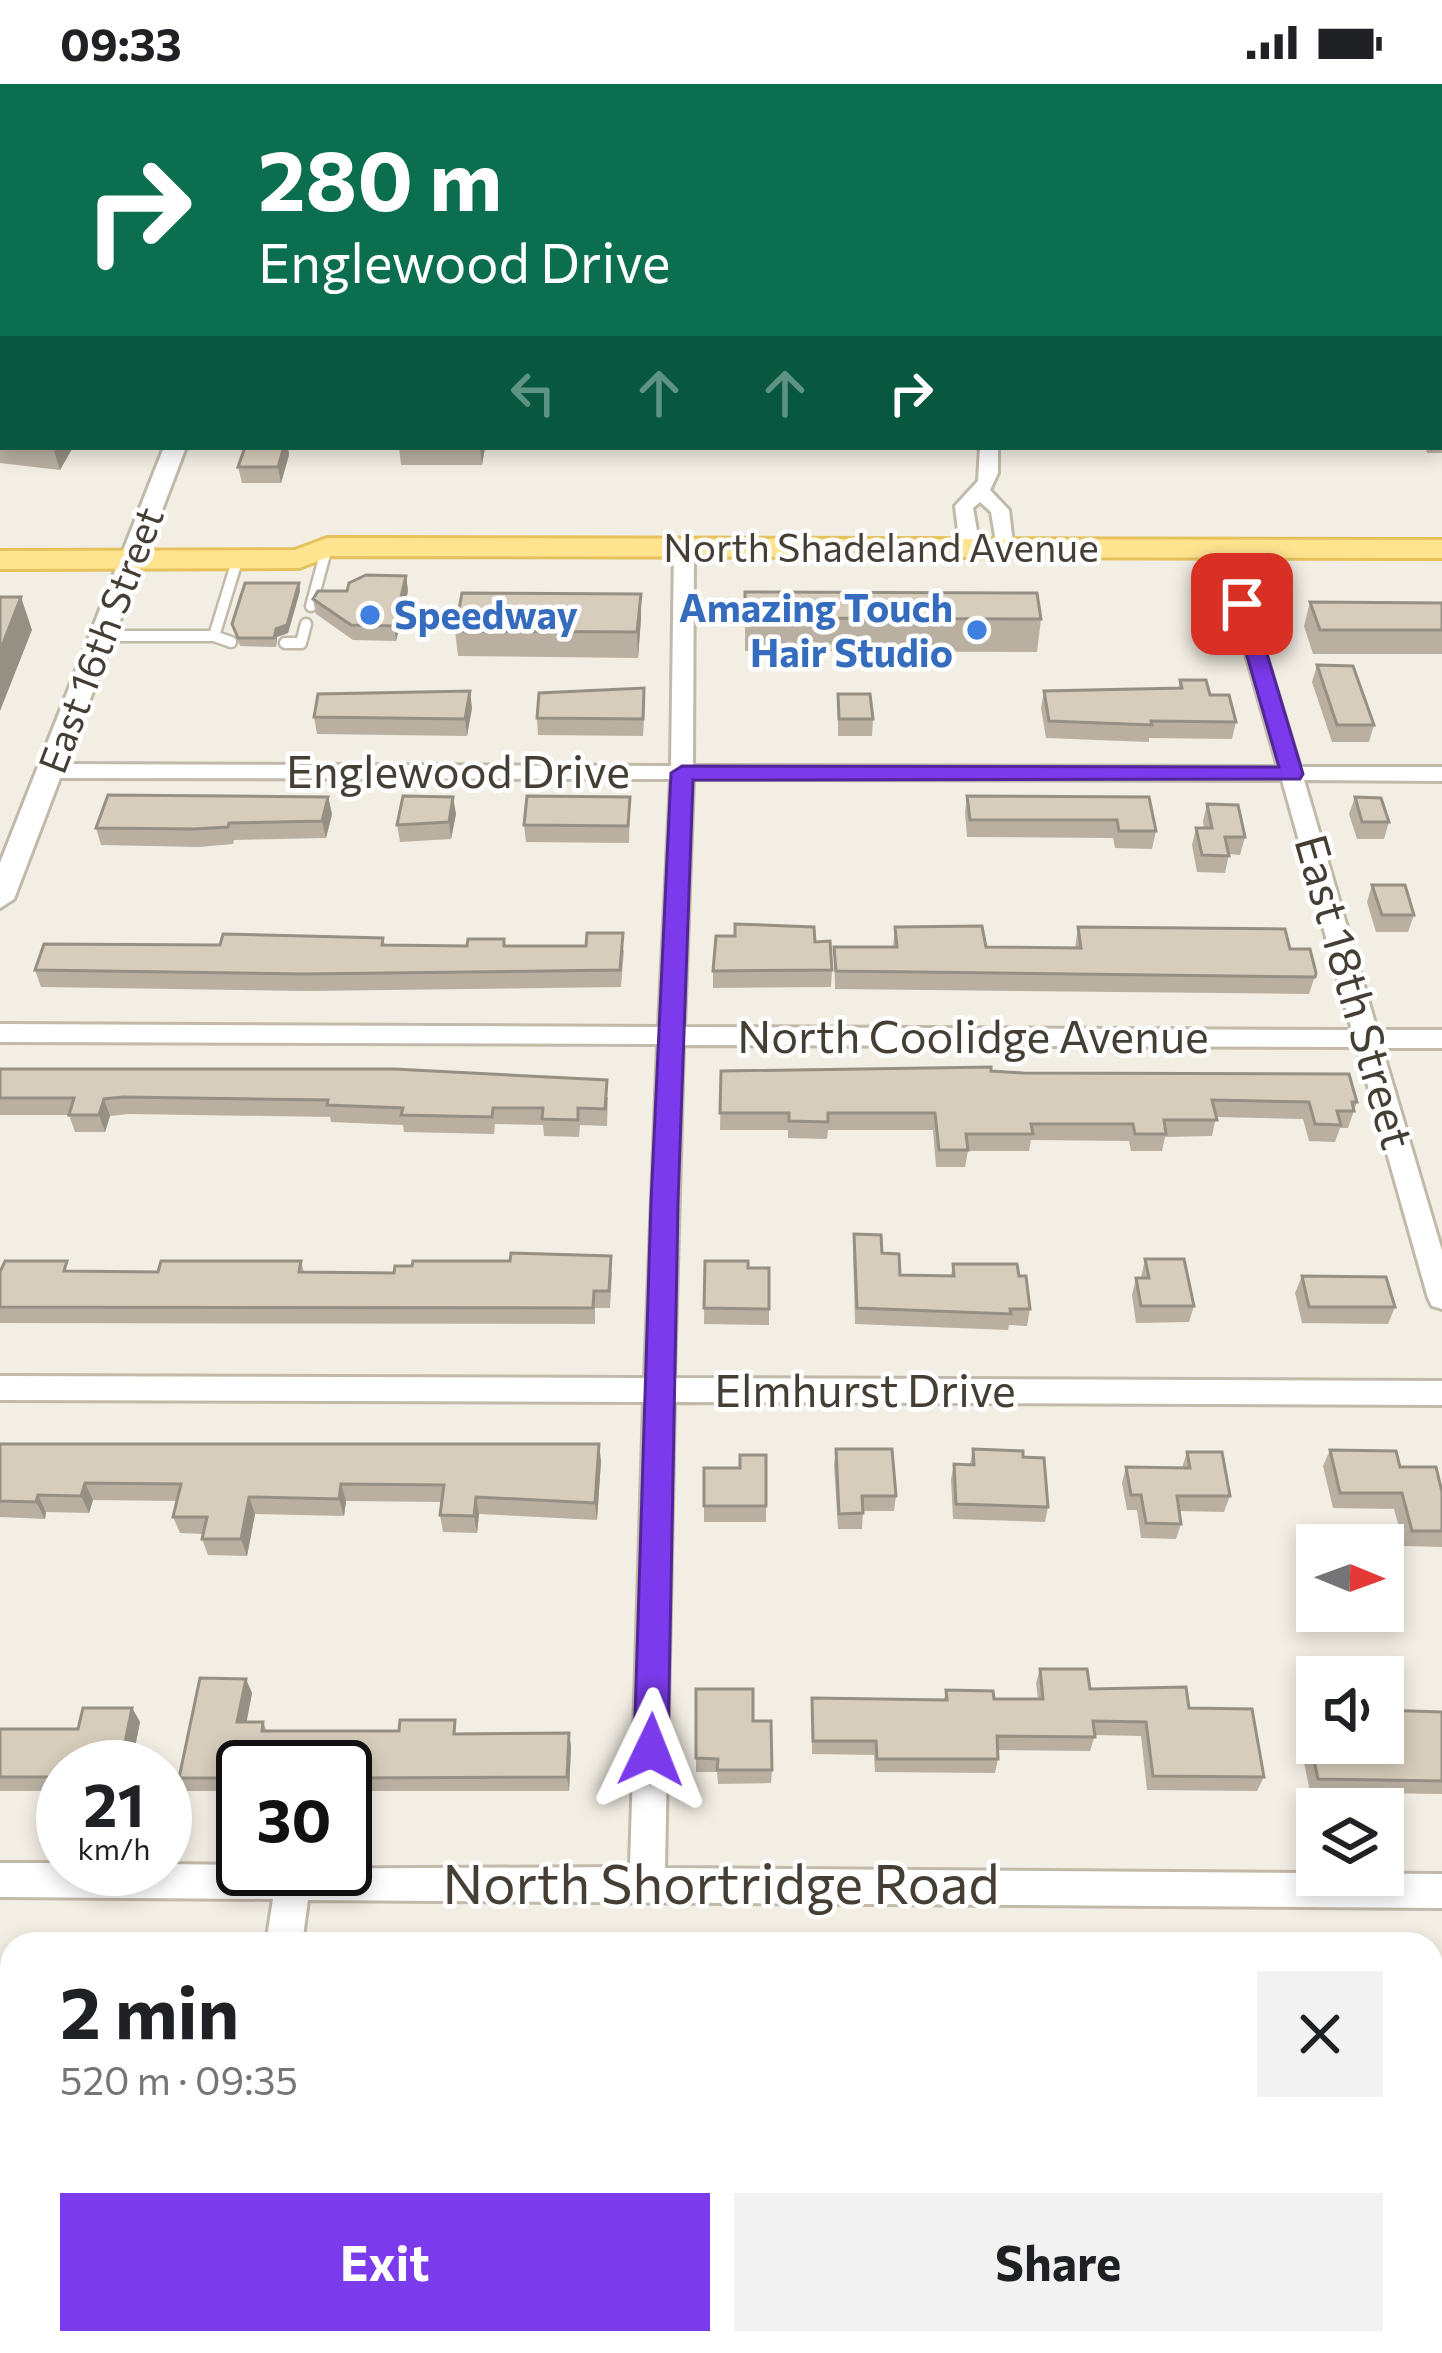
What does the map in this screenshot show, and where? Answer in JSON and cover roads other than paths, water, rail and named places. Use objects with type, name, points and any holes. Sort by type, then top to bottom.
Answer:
[{"type":"main road","name":"North Shadeland Avenue","points":[[0,531],[237,560],[299,559],[323,547],[1442,549]]},
{"type":"main road","name":"North Shadeland Avenue","points":[[0,560],[307,533],[323,547]]},
{"type":"street","name":"East 16th Street","points":[[0,899],[174,450]]},
{"type":"street","points":[[970,548],[964,506],[982,493],[992,467],[989,450]]},
{"type":"street","points":[[982,493],[1000,510],[1007,548]]},
{"type":"street","points":[[647,1885],[682,773],[684,548]]},
{"type":"street","name":"East 18th Street","points":[[1226,549],[1442,1298]]},
{"type":"street","name":"Englewood Drive","points":[[50,771],[1442,774]]},
{"type":"street","name":"North Coolidge Avenue","points":[[0,1033],[1442,1039]]},
{"type":"street","name":"Elmhurst Drive","points":[[0,1388],[1442,1393]]},
{"type":"street","name":"North Shortridge Road","points":[[0,1880],[216,1881]]},
{"type":"street","name":"North Shortridge Road","points":[[372,1883],[1442,1891]]},
{"type":"street","points":[[286,1932],[291,1896]]},
{"type":"lane","points":[[311,606],[323,547]]},
{"type":"lane","points":[[214,636],[237,560]]},
{"type":"lane","points":[[285,643],[301,643],[306,624]]},
{"type":"lane","points":[[103,636],[214,636],[231,642]]},
{"type":"place","name":"Speedway","points":[[370,615]]},
{"type":"place","name":"Amazing Touch Hair Studio","points":[[977,630]]}]
